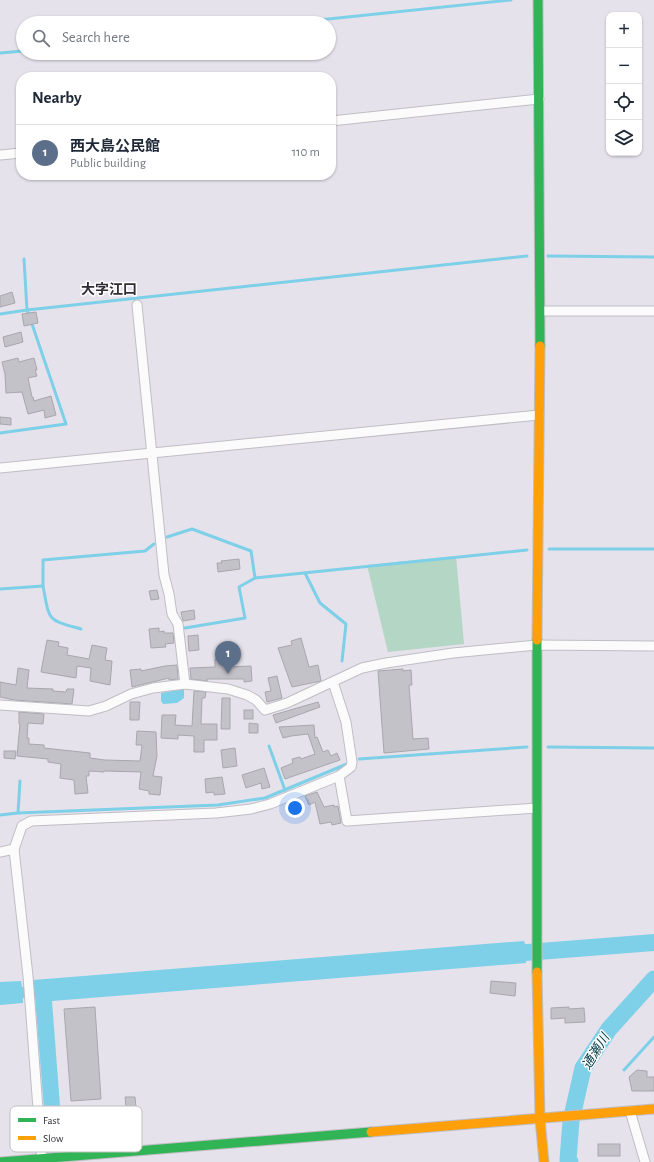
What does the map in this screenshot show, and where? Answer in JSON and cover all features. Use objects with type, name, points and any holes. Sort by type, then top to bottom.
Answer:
[{"type":"street","points":[[538,0],[540,310],[537,645],[537,965],[540,1119],[544,1162]]},
{"type":"street","points":[[336,120],[539,100]]},
{"type":"street","points":[[0,155],[16,153]]},
{"type":"street","points":[[137,305],[153,453],[164,576],[172,614],[178,624],[185,684]]},
{"type":"street","points":[[540,310],[654,311]]},
{"type":"street","points":[[0,468],[539,415]]},
{"type":"street","points":[[0,705],[89,711],[106,706],[138,692],[153,688],[185,684],[228,689],[248,695],[256,700],[265,710],[287,703],[362,668],[386,663],[453,653],[537,645],[654,646]]},
{"type":"street","points":[[38,1106],[14,849],[22,826],[31,821],[216,813],[251,809],[270,804],[339,776],[351,767],[352,762],[346,722],[333,682]]},
{"type":"street","points":[[339,776],[347,821],[537,808]]},
{"type":"street","points":[[0,852],[14,849]]},
{"type":"street","points":[[142,1152],[654,1109]]},
{"type":"street","points":[[630,1111],[645,1162]]},
{"type":"street","points":[[0,1162],[141,1152]]},
{"type":"green space","points":[[456,556],[464,644],[388,652],[367,565]]},
{"type":"water","points":[[184,689],[184,698],[177,703],[163,704],[161,701],[161,693]]},
{"type":"water","points":[[654,934],[654,951],[526,961],[526,963],[52,1001],[60,1106],[44,1106],[35,997],[23,998],[23,1003],[0,1005],[0,982],[21,981],[22,987],[34,986],[33,980],[524,941],[525,944]]},
{"type":"water","points":[[51,1152],[60,1152],[61,1162],[52,1162]]},
{"type":"building","points":[[12,292],[15,303],[0,307],[0,296]]},
{"type":"building","points":[[36,312],[38,323],[24,326],[22,314]]},
{"type":"building","points":[[21,332],[23,342],[5,347],[3,337]]},
{"type":"building","points":[[18,358],[19,362],[34,358],[37,376],[28,378],[32,397],[34,401],[51,396],[56,415],[45,418],[44,410],[28,414],[22,392],[6,393],[5,374],[2,362]]},
{"type":"building","points":[[0,417],[11,418],[11,425],[0,424]]},
{"type":"building","points":[[239,559],[240,569],[218,572],[217,563],[222,563],[221,561]]},
{"type":"building","points":[[157,590],[159,599],[151,600],[149,591]]},
{"type":"building","points":[[194,610],[195,619],[183,621],[181,612]]},
{"type":"building","points":[[159,628],[159,632],[164,631],[164,633],[173,633],[174,643],[165,644],[166,647],[151,648],[149,629]]},
{"type":"building","points":[[198,635],[199,650],[189,651],[188,636]]},
{"type":"building","points":[[301,638],[309,667],[318,665],[321,681],[292,687],[278,648],[292,645],[291,641]]},
{"type":"building","points":[[47,640],[59,642],[58,646],[68,648],[67,655],[89,659],[92,645],[107,648],[105,660],[112,661],[110,685],[90,681],[91,668],[77,666],[76,678],[41,672]]},
{"type":"building","points":[[215,659],[228,659],[228,667],[251,666],[252,681],[244,682],[244,679],[207,679],[207,681],[191,679],[190,668],[215,667]]},
{"type":"building","points":[[177,665],[178,679],[169,680],[169,678],[132,687],[130,670],[141,669],[141,671]]},
{"type":"building","points":[[18,668],[29,670],[27,688],[53,689],[53,691],[66,692],[67,689],[74,689],[72,704],[14,700],[0,697],[0,682],[16,685]]},
{"type":"building","points":[[403,669],[403,671],[411,670],[412,685],[409,685],[413,739],[428,738],[429,749],[384,753],[378,671]]},
{"type":"building","points":[[277,676],[282,698],[267,702],[265,692],[271,691],[268,678]]},
{"type":"building","points":[[194,691],[206,692],[205,698],[202,698],[201,724],[217,724],[217,740],[204,740],[204,752],[194,752],[194,736],[178,735],[178,739],[161,738],[162,715],[176,715],[175,725],[192,726]]},
{"type":"building","points":[[222,698],[230,698],[230,729],[221,729]]},
{"type":"building","points":[[130,702],[140,702],[139,720],[130,720]]},
{"type":"building","points":[[318,702],[320,707],[276,723],[273,715]]},
{"type":"building","points":[[244,710],[253,710],[253,719],[244,719]]},
{"type":"building","points":[[19,712],[44,714],[43,724],[28,723],[27,738],[29,738],[29,744],[44,745],[44,748],[90,753],[90,758],[140,761],[142,745],[136,745],[137,731],[156,732],[157,756],[153,776],[162,777],[160,795],[149,794],[149,791],[139,789],[141,772],[104,771],[89,771],[89,776],[86,776],[88,793],[75,794],[74,780],[60,778],[61,764],[48,762],[48,759],[17,756],[20,724]]},
{"type":"building","points":[[249,723],[258,724],[258,733],[249,733]]},
{"type":"building","points":[[314,725],[315,738],[317,737],[323,752],[328,750],[331,756],[337,753],[340,760],[285,779],[281,768],[293,763],[292,759],[300,757],[301,759],[315,754],[308,734],[283,738],[279,727]]},
{"type":"building","points":[[235,748],[237,766],[223,768],[221,750]]},
{"type":"building","points":[[4,751],[16,751],[15,759],[4,758]]},
{"type":"building","points":[[264,768],[270,787],[262,789],[261,783],[246,788],[242,775]]},
{"type":"building","points":[[222,777],[225,794],[214,795],[214,792],[206,793],[205,779]]},
{"type":"building","points":[[317,792],[324,807],[334,805],[334,807],[338,806],[341,823],[332,825],[331,822],[320,824],[315,802],[309,805],[305,796]]},
{"type":"building","points":[[491,981],[516,983],[515,996],[490,993]]},
{"type":"building","points":[[95,1007],[101,1099],[71,1101],[64,1009]]},
{"type":"building","points":[[569,1007],[569,1009],[584,1008],[585,1022],[565,1023],[565,1018],[551,1019],[551,1008]]},
{"type":"building","points":[[637,1070],[647,1071],[647,1077],[654,1077],[654,1091],[632,1091],[629,1077]]},
{"type":"building","points":[[125,1097],[135,1097],[136,1106],[126,1106]]},
{"type":"building","points":[[598,1144],[620,1144],[620,1156],[598,1156]]},
{"type":"waterway","points":[[336,18],[511,0]]},
{"type":"waterway","points":[[0,53],[16,52]]},
{"type":"waterway","points":[[29,315],[27,310],[527,256]]},
{"type":"waterway","points":[[548,256],[654,257]]},
{"type":"waterway","points":[[0,314],[27,310],[24,259]]},
{"type":"waterway","points":[[0,433],[66,424],[31,321]]},
{"type":"waterway","points":[[167,537],[192,529],[251,551],[255,578],[527,550]]},
{"type":"waterway","points":[[43,586],[43,560],[145,551],[154,544]]},
{"type":"waterway","points":[[549,549],[654,549]]},
{"type":"waterway","points":[[305,573],[320,603],[346,624],[342,661]]},
{"type":"waterway","points":[[185,628],[245,618],[239,587],[255,578]]},
{"type":"waterway","points":[[0,589],[43,586],[49,613],[52,617],[61,623],[81,629]]},
{"type":"waterway","points":[[269,746],[285,790]]},
{"type":"waterway","points":[[359,759],[527,747]]},
{"type":"waterway","points":[[548,747],[654,748]]},
{"type":"waterway","points":[[0,815],[218,805],[265,798],[347,764]]},
{"type":"waterway","points":[[18,813],[20,781]]},
{"type":"waterway","name":"通瀬川","points":[[570,1162],[568,1160],[571,1121],[583,1068],[609,1029],[654,979]]},
{"type":"waterway","points":[[624,1070],[654,1037]]},
{"type":"traffic: fast","points":[[538,0],[540,346]]},
{"type":"traffic: fast","points":[[537,640],[537,972]]},
{"type":"traffic: fast","points":[[142,1151],[371,1132]]},
{"type":"traffic: fast","points":[[0,1162],[124,1152]]},
{"type":"traffic: slow","points":[[537,640],[540,346]]},
{"type":"traffic: slow","points":[[537,972],[540,1119],[544,1162]]},
{"type":"traffic: slow","points":[[371,1132],[654,1109]]},
{"type":"place","name":"西大島公民館","points":[[228,674]]},
{"type":"district","name":"大字江口","points":[[109,289]]}]
